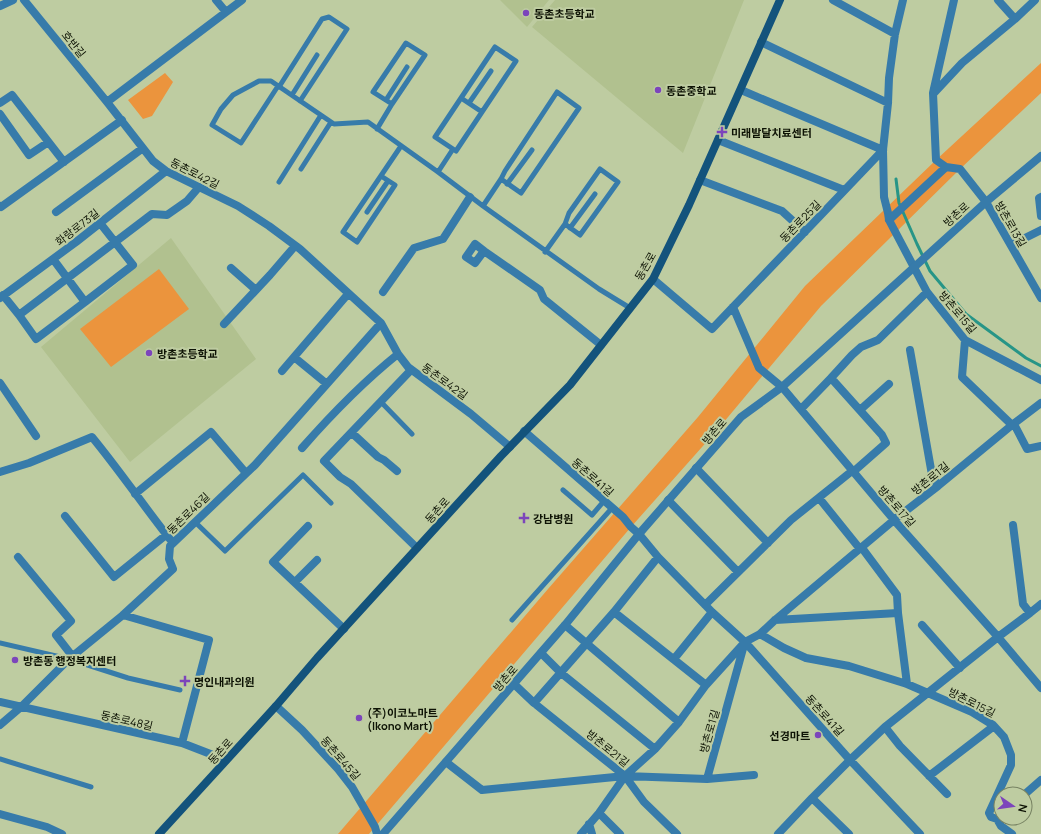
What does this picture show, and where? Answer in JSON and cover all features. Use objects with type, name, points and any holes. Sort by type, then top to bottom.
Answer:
[{"type":"main road","name":"동촌로","points":[[159,834],[510,446],[570,385],[653,279],[741,90],[780,0]]},
{"type":"street","points":[[0,6],[13,0]]},
{"type":"street","name":"호반길","points":[[24,0],[107,102]]},
{"type":"street","points":[[216,0],[226,12]]},
{"type":"street","points":[[107,102],[242,0]]},
{"type":"street","points":[[833,0],[896,34]]},
{"type":"street","name":"방촌로15길","points":[[903,0],[889,78],[883,150],[884,197],[888,220],[927,292],[965,340],[1041,380]]},
{"type":"street","points":[[888,220],[944,169],[936,160],[933,93],[954,0]]},
{"type":"street","points":[[998,0],[1015,19]]},
{"type":"street","points":[[933,93],[962,63],[1015,19],[1035,0]]},
{"type":"street","points":[[761,42],[888,103]]},
{"type":"street","points":[[741,90],[883,150]]},
{"type":"street","points":[[0,103],[12,95],[64,162]]},
{"type":"street","name":"동촌로42길","points":[[107,102],[153,161],[166,171],[238,206],[269,226],[295,246],[381,323],[398,354],[408,367],[510,446]]},
{"type":"street","points":[[0,114],[29,155],[47,142]]},
{"type":"street","points":[[0,207],[122,120]]},
{"type":"street","points":[[718,140],[844,190]]},
{"type":"street","points":[[56,212],[143,148]]},
{"type":"street","name":"동촌로25길","points":[[653,279],[712,329],[883,150]]},
{"type":"street","name":"방촌로","points":[[388,832],[446,762],[565,625],[639,534],[741,417],[782,387],[986,202],[1041,156]]},
{"type":"street","name":"방촌로13길","points":[[944,169],[960,169],[986,202],[1041,298]]},
{"type":"street","name":"화랑로73길","points":[[2,296],[53,259],[166,171]]},
{"type":"street","points":[[700,180],[782,211],[804,232]]},
{"type":"street","points":[[19,315],[152,214],[167,215],[187,201],[199,188]]},
{"type":"street","points":[[383,292],[414,248],[443,239],[470,197]]},
{"type":"street","points":[[1041,197],[1039,198],[1041,216]]},
{"type":"street","points":[[2,296],[19,315],[36,339],[133,265],[100,223]]},
{"type":"street","points":[[1011,245],[1041,230]]},
{"type":"street","points":[[224,324],[295,246]]},
{"type":"street","points":[[484,251],[540,290],[544,299],[601,345]]},
{"type":"street","points":[[53,259],[85,302]]},
{"type":"street","points":[[231,268],[256,290]]},
{"type":"street","points":[[801,410],[852,355],[861,347],[878,340],[927,292]]},
{"type":"street","points":[[282,371],[348,294]]},
{"type":"street","points":[[733,307],[759,368],[782,387]]},
{"type":"street","points":[[294,357],[326,384],[381,323]]},
{"type":"street","points":[[965,340],[962,377],[1013,425],[1027,449],[1041,446]]},
{"type":"street","points":[[910,350],[932,475],[938,486]]},
{"type":"street","points":[[302,448],[380,368],[398,354]]},
{"type":"street","points":[[412,370],[324,461],[340,477],[351,484],[417,548]]},
{"type":"street","points":[[705,605],[791,520],[886,443],[882,435],[831,378]]},
{"type":"street","points":[[0,383],[36,436]]},
{"type":"street","name":"동촌로46길","points":[[123,616],[173,569],[169,559],[170,546],[269,450],[326,384]]},
{"type":"street","points":[[860,410],[889,384]]},
{"type":"street","name":"방촌로17길","points":[[782,387],[894,520],[998,637]]},
{"type":"street","name":"방촌로1길","points":[[581,834],[625,776],[655,749],[679,722],[706,685],[745,642],[760,634],[894,520],[1041,403]]},
{"type":"street","name":"동촌로41길","points":[[524,431],[623,517],[658,557],[712,612],[745,642],[850,760],[920,834]]},
{"type":"street","points":[[135,494],[211,432],[246,473]]},
{"type":"street","points":[[352,433],[396,471]]},
{"type":"street","points":[[0,472],[29,463],[92,437],[173,543]]},
{"type":"street","points":[[696,468],[768,543]]},
{"type":"street","points":[[818,498],[861,548],[897,595],[907,684]]},
{"type":"street","points":[[668,500],[738,572]]},
{"type":"street","points":[[65,516],[114,577],[166,535]]},
{"type":"street","points":[[1013,525],[1023,604],[1030,613]]},
{"type":"street","points":[[308,526],[274,562],[344,629]]},
{"type":"street","points":[[534,703],[614,612],[658,557]]},
{"type":"street","points":[[18,558],[71,621],[56,635],[71,658]]},
{"type":"street","points":[[295,582],[317,560]]},
{"type":"street","name":"방촌로15길","points":[[782,833],[812,798],[885,728],[1041,604]]},
{"type":"street","points":[[614,612],[706,685]]},
{"type":"street","points":[[674,659],[712,612]]},
{"type":"street","points":[[775,620],[898,614]]},
{"type":"street","points":[[0,725],[21,707],[71,658],[123,616],[209,640],[182,743]]},
{"type":"street","points":[[565,625],[679,722]]},
{"type":"street","points":[[922,625],[960,668]]},
{"type":"street","points":[[760,634],[784,648],[806,658],[849,666],[907,684],[928,693]]},
{"type":"street","points":[[998,637],[1041,688]]},
{"type":"street","name":"방촌로1길","points":[[707,779],[745,642]]},
{"type":"street","points":[[541,653],[561,673],[655,749]]},
{"type":"street","name":"방촌로21길","points":[[514,684],[534,703],[625,776],[644,802],[677,834]]},
{"type":"street","name":"방촌로15길","points":[[928,693],[972,712],[994,726],[1004,737],[1011,755],[1011,765],[1001,786]]},
{"type":"street","name":"동촌로48길","points":[[0,702],[182,743],[226,760]]},
{"type":"street","name":"동촌로45길","points":[[276,706],[302,730],[338,769],[352,787],[376,827],[376,834]]},
{"type":"street","points":[[929,776],[994,726]]},
{"type":"street","points":[[885,728],[900,746],[947,794]]},
{"type":"street","points":[[446,762],[482,790],[625,776],[707,779],[754,775]]},
{"type":"street","points":[[1033,787],[1041,780]]},
{"type":"street","points":[[812,798],[849,834]]},
{"type":"street","name":"방촌로15길","points":[[993,804],[989,813],[991,817],[993,817]]},
{"type":"street","points":[[599,812],[620,834]]},
{"type":"street","points":[[0,814],[47,827],[62,834]]},
{"type":"street","points":[[589,824],[592,834]]},
{"type":"street","name":"방촌로15길","points":[[1001,826],[1012,834]]},
{"type":"lane","points":[[300,101],[347,29],[330,17],[322,19],[278,86],[241,143],[212,125],[221,109],[233,95],[259,81],[271,81],[278,86],[292,95],[300,101],[334,124],[368,122],[545,252],[599,290],[630,308]]},
{"type":"lane","points":[[377,129],[425,55],[406,43],[374,92],[392,104]]},
{"type":"lane","points":[[495,47],[516,61],[456,151],[435,137],[461,98],[495,47]]},
{"type":"lane","points":[[292,95],[317,55]]},
{"type":"lane","points":[[386,100],[407,67]]},
{"type":"lane","points":[[469,103],[491,71]]},
{"type":"lane","points":[[483,206],[557,92],[579,108],[521,193],[501,179]]},
{"type":"lane","points":[[461,98],[482,112]]},
{"type":"lane","points":[[279,182],[321,115]]},
{"type":"lane","points":[[301,169],[331,122]]},
{"type":"lane","points":[[381,176],[395,186],[357,242],[343,232],[401,146]]},
{"type":"lane","points":[[438,172],[453,149]]},
{"type":"lane","points":[[507,184],[532,150]]},
{"type":"lane","points":[[545,252],[565,224],[569,213],[600,168],[618,182],[580,235],[565,224]]},
{"type":"lane","points":[[366,212],[388,181]]},
{"type":"lane","points":[[570,228],[595,194]]},
{"type":"lane","points":[[381,402],[412,434]]},
{"type":"lane","points":[[195,522],[225,551],[303,475],[331,503]]},
{"type":"lane","points":[[562,490],[592,515],[604,501]]},
{"type":"lane","points":[[512,620],[612,508]]},
{"type":"lane","points":[[0,643],[71,658],[128,678],[180,690]]},
{"type":"lane","points":[[0,759],[91,787]]},
{"type":"shaded area","name":"동촌초등학교","points":[[500,0],[549,0],[527,27]]},
{"type":"shaded area","name":"동촌중학교","points":[[555,0],[744,0],[683,153],[532,27]]},
{"type":"shaded area","points":[[1041,63],[1041,93],[960,169],[821,306],[718,429],[631,527],[369,834],[338,834],[698,417],[805,286],[936,160]]},
{"type":"shaded area","points":[[165,73],[173,82],[152,116],[143,119],[128,100]]},
{"type":"shaded area","name":"방촌초등학교","points":[[171,238],[256,359],[130,462],[41,347]]},
{"type":"shaded area","points":[[159,269],[189,309],[111,367],[80,329]]},
{"type":"waterway","points":[[896,179],[899,203],[930,271],[966,314],[1026,358],[1041,366]]},
{"type":"place","name":"동촌초등학교","points":[[526,13]]},
{"type":"place","name":"동촌중학교","points":[[658,90]]},
{"type":"place","name":"미래발달치료센터","points":[[722,132]]},
{"type":"place","name":"방촌초등학교","points":[[149,353]]},
{"type":"place","name":"강남병원","points":[[524,518]]},
{"type":"place","name":"방촌동 행정복지센터","points":[[15,660]]},
{"type":"place","name":"명인내과의원","points":[[185,681]]},
{"type":"place","name":"(주)이코노마트 (Ikono Mart)","points":[[359,718]]},
{"type":"place","name":"선경마트","points":[[818,735]]}]
